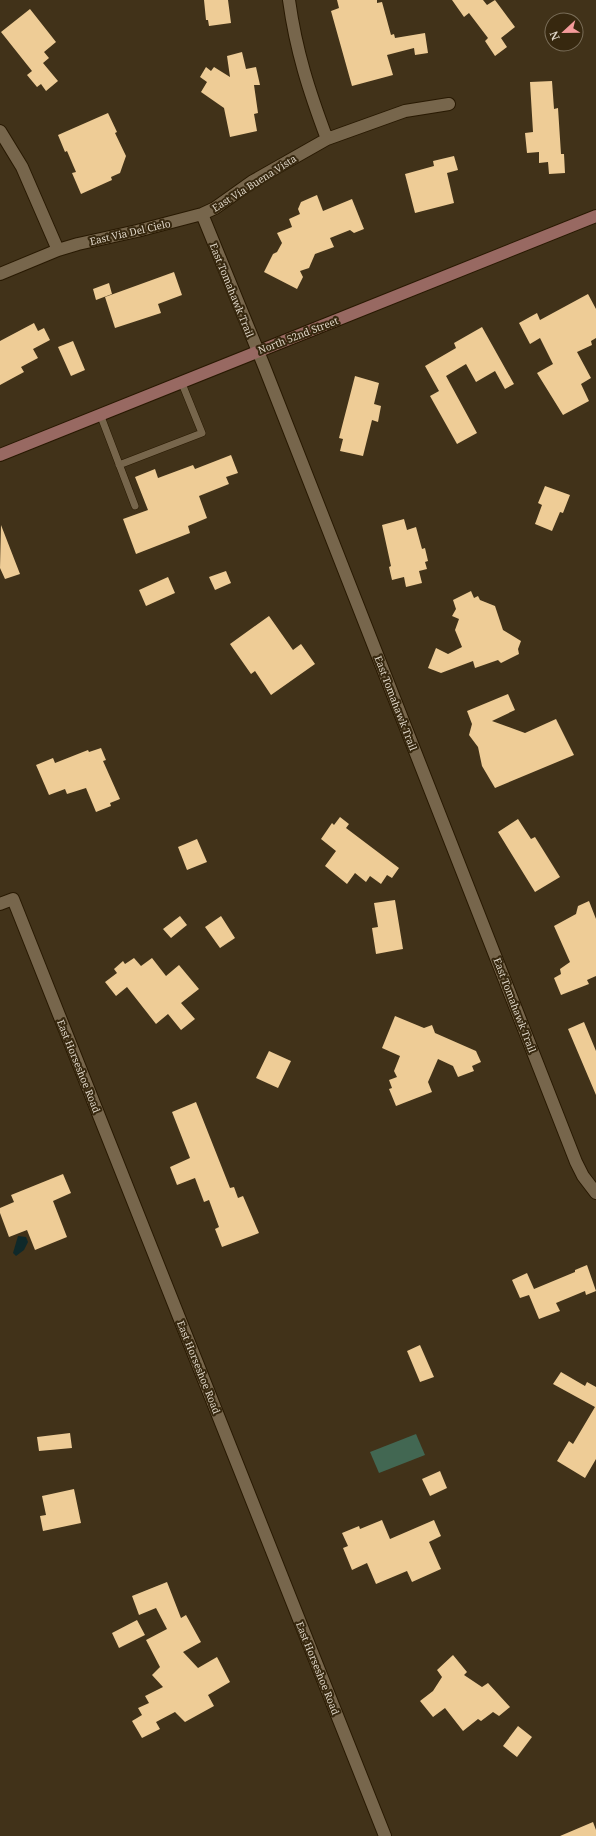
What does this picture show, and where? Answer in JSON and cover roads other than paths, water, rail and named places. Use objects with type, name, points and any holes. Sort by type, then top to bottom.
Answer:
[{"type":"street","points":[[289,0],[294,38],[308,89],[327,139]]},
{"type":"street","name":"East Via Buena Vista","points":[[202,214],[215,208],[253,181],[327,139],[405,111],[449,104]]},
{"type":"street","points":[[0,130],[22,167],[58,250]]},
{"type":"street","name":"East Via Del Cielo","points":[[0,274],[58,250],[202,214]]},
{"type":"street","name":"East Tomahawk Trail","points":[[202,214],[576,1162],[595,1191]]},
{"type":"street","name":"North 52nd Street","points":[[0,455],[181,381],[596,216]]},
{"type":"street","name":"East Horseshoe Road","points":[[0,904],[13,899],[385,1836]]},
{"type":"lane","points":[[119,465],[202,432],[181,381]]},
{"type":"lane","points":[[100,414],[135,506]]},
{"type":"water","points":[[18,1236],[26,1237],[28,1242],[24,1250],[16,1256],[13,1253]]}]
